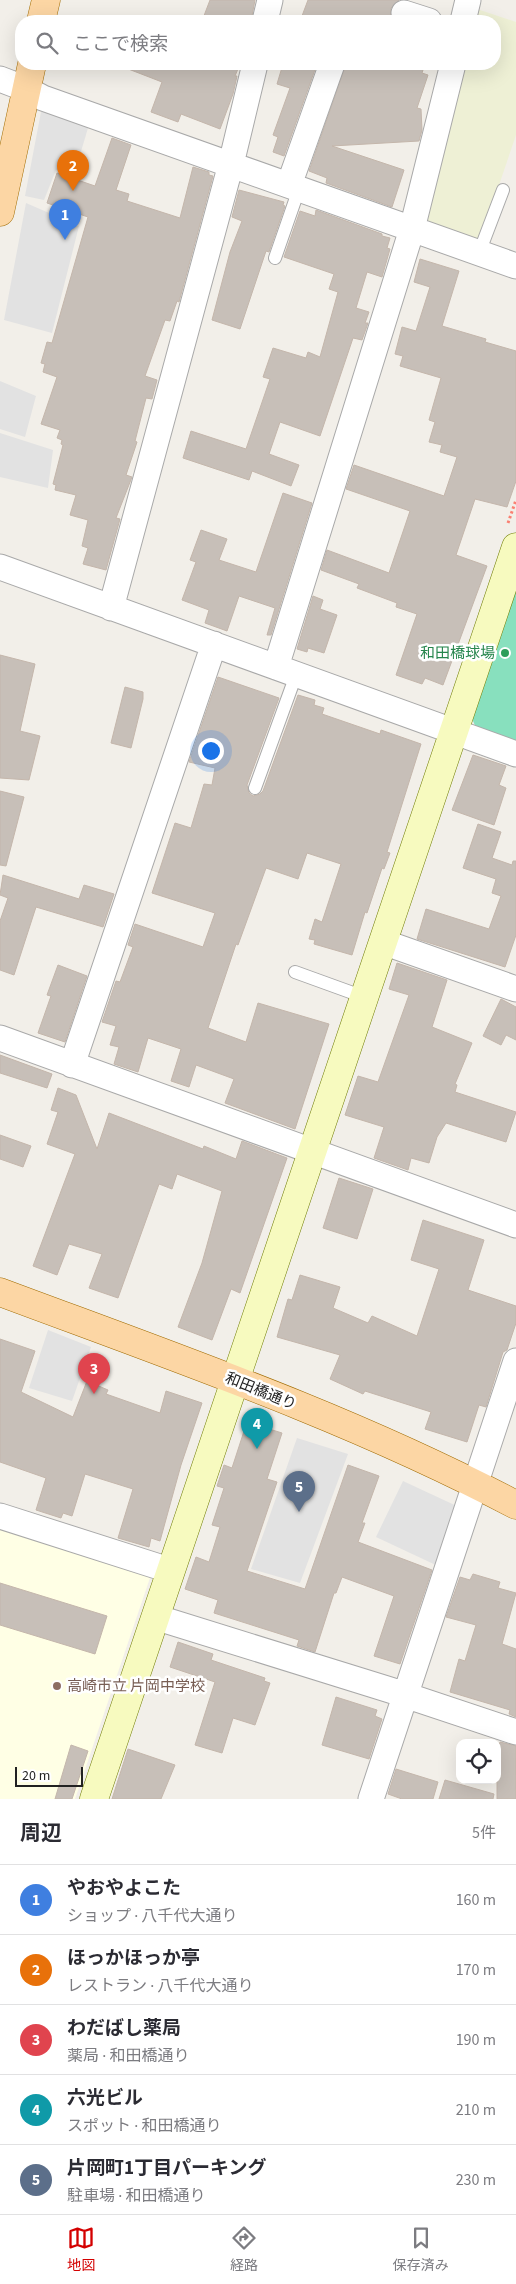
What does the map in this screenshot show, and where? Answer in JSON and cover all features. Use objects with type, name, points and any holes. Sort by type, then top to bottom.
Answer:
[{"type":"main road","points":[[42,15],[46,0]]},
{"type":"main road","points":[[0,212],[29,76]]},
{"type":"main road","name":"和田橋通り","points":[[0,1292],[235,1380],[356,1430],[476,1484],[516,1505]]},
{"type":"street","points":[[266,15],[270,0]]},
{"type":"street","points":[[464,15],[468,0]]},
{"type":"street","points":[[404,13],[410,15]]},
{"type":"street","points":[[111,608],[231,164],[254,70]]},
{"type":"street","points":[[294,187],[330,70]]},
{"type":"street","points":[[286,671],[412,229],[452,70]]},
{"type":"street","points":[[0,80],[29,76],[43,98],[516,266]]},
{"type":"street","points":[[94,1799],[169,1570],[516,547]]},
{"type":"street","points":[[0,567],[516,754]]},
{"type":"street","points":[[72,1065],[214,644]]},
{"type":"street","points":[[383,942],[516,989]]},
{"type":"street","points":[[0,1038],[516,1226]]},
{"type":"street","points":[[370,1799],[516,1362]]},
{"type":"street","points":[[0,1516],[169,1570]]},
{"type":"street","points":[[155,1617],[405,1695],[516,1732]]},
{"type":"lane","points":[[275,258],[294,187]]},
{"type":"lane","points":[[479,253],[503,190]]},
{"type":"lane","points":[[255,788],[286,671]]},
{"type":"lane","points":[[295,972],[364,996]]},
{"type":"shaded area","points":[[474,8],[495,15],[472,15]]},
{"type":"shaded area","points":[[501,17],[516,22],[516,135],[479,244],[430,226],[423,213],[459,70],[501,70]]},
{"type":"shaded area","points":[[46,109],[88,128],[74,175],[56,170],[44,200],[25,196],[41,112]]},
{"type":"shaded area","points":[[26,203],[79,226],[52,333],[4,320]]},
{"type":"shaded area","points":[[0,381],[36,396],[25,437],[0,429]]},
{"type":"shaded area","points":[[0,433],[53,450],[48,488],[0,477]]},
{"type":"shaded area","points":[[48,1330],[91,1347],[72,1401],[29,1388]]},
{"type":"shaded area","points":[[297,1438],[348,1454],[300,1583],[251,1569]]},
{"type":"shaded area","points":[[403,1481],[461,1508],[440,1567],[376,1537]]},
{"type":"shaded area","name":"高崎市立 片岡中学校","points":[[0,1525],[152,1572],[75,1799],[0,1799]]},
{"type":"green space","name":"和田橋球場","points":[[516,589],[516,743],[476,728],[471,716]]},
{"type":"building","points":[[210,0],[255,0],[252,15],[204,15]]},
{"type":"building","points":[[308,0],[399,0],[391,8],[391,15],[302,15]]},
{"type":"building","points":[[131,70],[238,70],[233,94],[220,129],[181,114],[178,122],[151,112],[162,82]]},
{"type":"building","points":[[281,70],[315,70],[284,156],[273,152],[278,137],[273,135],[290,88],[277,84]]},
{"type":"building","points":[[344,70],[423,70],[422,73],[428,75],[417,108],[421,109],[422,130],[419,141],[332,146],[404,170],[392,207],[326,183],[327,178],[309,171]]},
{"type":"building","points":[[112,138],[131,145],[116,190],[129,194],[127,201],[180,218],[193,167],[209,172],[209,175],[213,176],[179,302],[177,301],[170,321],[165,320],[145,376],[157,380],[152,399],[146,398],[135,441],[137,442],[126,475],[132,477],[116,518],[120,519],[106,570],[83,564],[88,548],[82,546],[88,520],[70,515],[76,495],[55,490],[56,485],[53,484],[63,445],[61,444],[62,440],[57,438],[60,430],[41,424],[57,377],[43,372],[45,364],[41,363],[47,342],[52,343],[88,217],[47,203],[57,173],[95,186]]},
{"type":"building","points":[[239,190],[284,202],[283,205],[285,206],[269,252],[266,251],[240,329],[212,320],[230,252],[242,221],[232,217]]},
{"type":"building","points":[[316,210],[390,238],[387,248],[390,249],[382,277],[367,272],[356,308],[369,312],[365,323],[368,323],[362,340],[353,338],[320,436],[280,422],[269,454],[299,465],[291,486],[252,471],[249,480],[183,458],[191,431],[246,449],[270,379],[263,377],[273,348],[306,358],[308,352],[320,357],[338,292],[329,289],[334,274],[284,257],[300,211],[315,216]]},
{"type":"building","points":[[420,259],[459,271],[442,326],[486,339],[485,342],[516,351],[516,481],[507,507],[475,499],[456,555],[487,566],[443,685],[425,678],[422,684],[396,675],[417,614],[396,607],[397,603],[357,588],[359,584],[321,570],[327,550],[389,573],[410,511],[346,489],[354,465],[444,496],[457,457],[440,452],[442,445],[429,442],[435,422],[429,420],[441,378],[400,366],[403,356],[395,354],[402,327],[416,331],[430,287],[414,282]]},
{"type":"building","points":[[283,493],[312,503],[271,635],[267,635],[275,608],[239,596],[227,631],[205,623],[209,610],[182,600],[196,562],[190,560],[201,530],[227,539],[219,560],[256,572]]},
{"type":"building","points":[[313,596],[323,600],[320,609],[337,615],[324,653],[308,648],[307,652],[297,649]]},
{"type":"building","points":[[0,655],[35,664],[20,731],[40,736],[29,780],[0,778]]},
{"type":"building","points":[[218,677],[279,698],[247,785],[249,793],[253,796],[263,791],[298,695],[315,700],[314,705],[324,708],[322,714],[380,734],[381,730],[421,744],[387,852],[390,853],[384,869],[382,868],[367,913],[365,912],[352,955],[314,944],[315,940],[309,939],[315,919],[322,922],[341,864],[307,853],[298,879],[266,868],[238,945],[236,944],[208,1028],[246,1042],[258,1003],[329,1024],[295,1129],[225,1103],[234,1079],[196,1065],[189,1087],[171,1081],[181,1049],[148,1038],[138,1072],[114,1064],[119,1047],[110,1045],[116,1026],[102,1022],[116,981],[120,982],[133,947],[128,945],[135,924],[203,947],[215,913],[152,893],[175,823],[191,828],[204,784],[212,785],[215,768],[189,762]]},
{"type":"building","points":[[125,687],[143,692],[131,748],[111,743]]},
{"type":"building","points":[[473,755],[506,766],[499,785],[506,788],[494,825],[452,810]]},
{"type":"building","points":[[0,791],[24,797],[6,866],[0,865]]},
{"type":"building","points":[[478,824],[501,832],[492,858],[512,865],[513,861],[516,861],[516,935],[505,967],[417,939],[426,909],[489,929],[501,896],[492,893],[496,879],[463,868]]},
{"type":"building","points":[[3,875],[79,899],[84,885],[114,894],[103,927],[36,907],[14,975],[0,970],[0,921],[8,898],[0,895]]},
{"type":"building","points":[[397,963],[447,980],[432,1027],[472,1043],[455,1084],[457,1085],[455,1092],[516,1112],[506,1142],[446,1123],[437,1137],[429,1163],[411,1158],[408,1170],[374,1158],[384,1127],[345,1115],[358,1076],[378,1082],[409,995],[389,989]]},
{"type":"building","points":[[58,965],[87,976],[65,1042],[38,1033],[51,996],[47,995]]},
{"type":"building","points":[[501,999],[516,1007],[516,1040],[506,1035],[501,1045],[483,1036]]},
{"type":"building","points":[[0,1055],[52,1074],[47,1088],[0,1073]]},
{"type":"building","points":[[58,1088],[76,1095],[97,1149],[109,1113],[203,1149],[204,1146],[236,1159],[242,1141],[287,1158],[240,1293],[231,1289],[212,1340],[178,1327],[202,1263],[222,1191],[177,1174],[172,1189],[159,1184],[118,1298],[89,1288],[102,1254],[69,1244],[57,1275],[33,1266],[75,1154],[47,1144],[58,1112],[51,1110]]},
{"type":"building","points":[[0,1135],[31,1146],[23,1167],[0,1159]]},
{"type":"building","points":[[339,1178],[373,1189],[357,1239],[323,1228]]},
{"type":"building","points":[[423,1220],[484,1240],[468,1290],[516,1306],[516,1323],[507,1350],[503,1352],[486,1407],[479,1405],[467,1442],[425,1429],[431,1412],[365,1391],[363,1394],[330,1379],[340,1355],[277,1337],[288,1299],[292,1300],[300,1275],[340,1287],[333,1308],[368,1323],[372,1316],[417,1336],[439,1269],[411,1260]]},
{"type":"building","points":[[0,1339],[35,1351],[21,1392],[73,1417],[87,1381],[108,1390],[106,1394],[160,1413],[166,1391],[202,1403],[181,1465],[160,1541],[151,1538],[149,1547],[118,1538],[133,1489],[85,1474],[72,1516],[63,1513],[61,1518],[36,1510],[46,1478],[0,1462]]},
{"type":"building","points":[[247,1422],[282,1433],[267,1479],[277,1482],[247,1571],[305,1589],[348,1465],[379,1476],[362,1523],[365,1523],[358,1542],[432,1570],[400,1664],[374,1656],[394,1596],[342,1577],[336,1593],[334,1593],[315,1652],[297,1646],[299,1640],[214,1613],[218,1600],[185,1589],[196,1557],[209,1562],[220,1527],[212,1525],[224,1488],[217,1486],[224,1465],[232,1468]]},
{"type":"building","points":[[473,1574],[500,1582],[498,1588],[516,1593],[502,1644],[516,1649],[516,1717],[509,1714],[510,1710],[450,1692],[459,1659],[465,1661],[476,1625],[446,1617],[460,1577],[470,1580]]},
{"type":"building","points":[[0,1583],[107,1616],[95,1654],[0,1625]]},
{"type":"building","points":[[178,1642],[213,1654],[211,1660],[265,1678],[264,1681],[270,1683],[255,1725],[233,1718],[222,1753],[195,1745],[215,1682],[170,1667]]},
{"type":"building","points":[[336,1697],[377,1710],[375,1716],[382,1719],[369,1759],[322,1745]]},
{"type":"building","points":[[501,1742],[516,1746],[516,1799],[497,1799],[497,1784],[501,1784]]},
{"type":"building","points":[[71,1745],[88,1751],[72,1799],[55,1799]]},
{"type":"building","points":[[128,1749],[175,1765],[161,1799],[112,1799]]},
{"type":"building","points":[[396,1769],[438,1782],[433,1799],[402,1799],[388,1794]]},
{"type":"building","points":[[445,1780],[494,1794],[493,1799],[439,1799]]},
{"type":"place","name":"ほっかほっか亭","points":[[73,191]]},
{"type":"place","name":"やおやよこた","points":[[65,240]]},
{"type":"place","name":"和田橋球場","points":[[505,653]]},
{"type":"place","name":"わだばし薬局","points":[[94,1394]]},
{"type":"place","name":"六光ビル","points":[[257,1449]]},
{"type":"place","name":"片岡町1丁目パーキング","points":[[299,1512]]},
{"type":"place","name":"高崎市立 片岡中学校","points":[[57,1686]]}]
